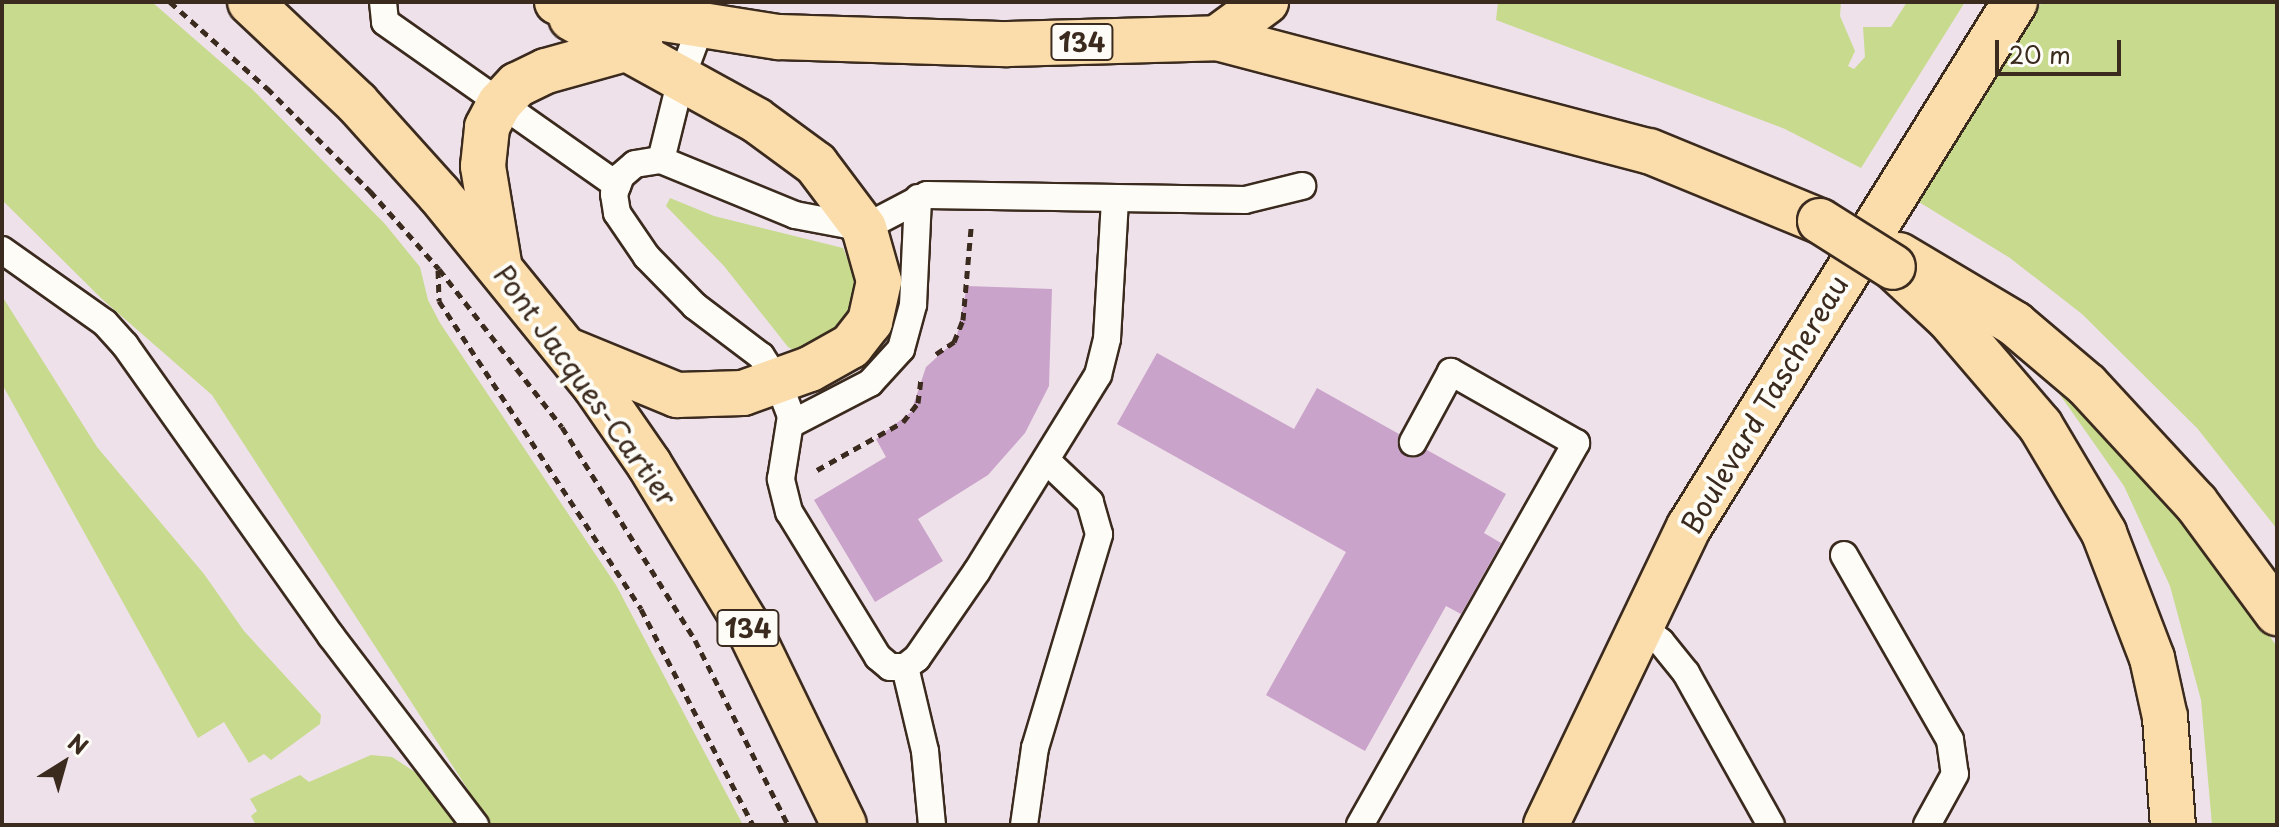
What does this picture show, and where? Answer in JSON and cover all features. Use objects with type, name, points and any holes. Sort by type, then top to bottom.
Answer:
[{"type":"main road","name":"Pont Jacques-Cartier","points":[[250,2],[357,103],[499,264],[568,350],[649,464],[747,625],[844,825]]},
{"type":"main road","points":[[541,2],[681,79],[798,149],[829,178],[864,228],[879,281],[870,322],[841,355],[743,393],[689,397],[568,350]]},
{"type":"main road","name":"134","points":[[557,2],[700,28],[779,37],[1008,44],[1217,38]]},
{"type":"main road","points":[[1217,38],[1266,2]]},
{"type":"main road","name":"Boulevard Taschereau","points":[[1546,825],[1638,624],[1780,374],[2015,2]]},
{"type":"main road","points":[[499,264],[483,166],[487,127],[500,103],[538,74],[700,28]]},
{"type":"main road","points":[[1217,38],[1649,151],[1820,221],[2015,324],[2087,385],[2188,493],[2277,613]]},
{"type":"main road","points":[[1896,261],[2040,425],[2098,520],[2132,594],[2152,658],[2165,717],[2173,825]]},
{"type":"lane","points":[[383,2],[385,22],[617,185]]},
{"type":"lane","points":[[661,160],[681,79],[700,28]]},
{"type":"lane","points":[[1115,200],[1102,362],[1047,461],[917,658],[905,667],[890,667],[878,657],[789,512],[781,487],[791,424],[778,382],[761,356],[695,306],[647,257],[617,213],[617,185],[635,164],[661,160],[795,215],[864,228],[918,198],[972,195],[1245,200],[1302,186]]},
{"type":"lane","points":[[791,424],[870,383],[901,349],[913,305],[918,198]]},
{"type":"lane","points":[[2,250],[105,323],[125,345],[331,636],[475,825]]},
{"type":"lane","points":[[1360,825],[1576,443],[1451,372],[1413,442]]},
{"type":"lane","points":[[1024,825],[1035,748],[1099,534],[1090,502],[1047,461]]},
{"type":"lane","points":[[1844,555],[1950,740],[1955,774],[1927,825]]},
{"type":"lane","points":[[1638,624],[1661,642],[1686,673],[1771,825]]},
{"type":"lane","points":[[905,667],[925,751],[932,825]]},
{"type":"path","points":[[170,2],[304,124],[439,269],[562,427],[650,562],[788,825]]},
{"type":"path","points":[[967,286],[972,195]]},
{"type":"path","points":[[439,269],[439,301],[641,609],[753,825]]},
{"type":"path","points":[[781,487],[877,441]]},
{"type":"green space","points":[[2,2],[152,2],[253,90],[385,224],[420,267],[428,300],[440,323],[616,585],[743,825],[491,825],[212,395],[103,300],[2,200]]},
{"type":"green space","points":[[1498,2],[1841,2],[1840,16],[1855,51],[1848,66],[1854,69],[1865,57],[1863,27],[1891,27],[1907,2],[1965,2],[1861,168],[1785,129],[1496,20]]},
{"type":"green space","points":[[2042,2],[2277,2],[2277,529],[2197,428],[2082,314],[2010,258],[1919,202]]},
{"type":"green space","points":[[670,198],[714,216],[843,248],[858,286],[848,319],[817,343],[795,351],[788,347],[724,266],[666,206]]},
{"type":"green space","points":[[2,296],[97,447],[204,574],[244,631],[321,715],[320,724],[271,760],[264,754],[249,763],[224,722],[198,738],[2,384]]},
{"type":"green space","points":[[2051,382],[2101,423],[2229,575],[2277,647],[2277,825],[2212,825],[2201,700],[2170,586],[2124,486]]},
{"type":"green space","points":[[371,755],[392,757],[415,772],[462,825],[256,825],[251,816],[257,811],[250,799],[300,775],[309,782]]},
{"type":"building","points":[[967,286],[1052,289],[1049,386],[1025,433],[988,475],[918,519],[943,561],[875,602],[814,500],[886,457],[876,439],[911,412],[926,367],[956,340]]},
{"type":"building","points":[[1157,353],[1294,429],[1317,388],[1399,434],[1397,443],[1405,456],[1414,458],[1427,450],[1506,494],[1484,533],[1501,543],[1461,614],[1446,606],[1365,751],[1266,695],[1346,552],[1117,424]]}]
